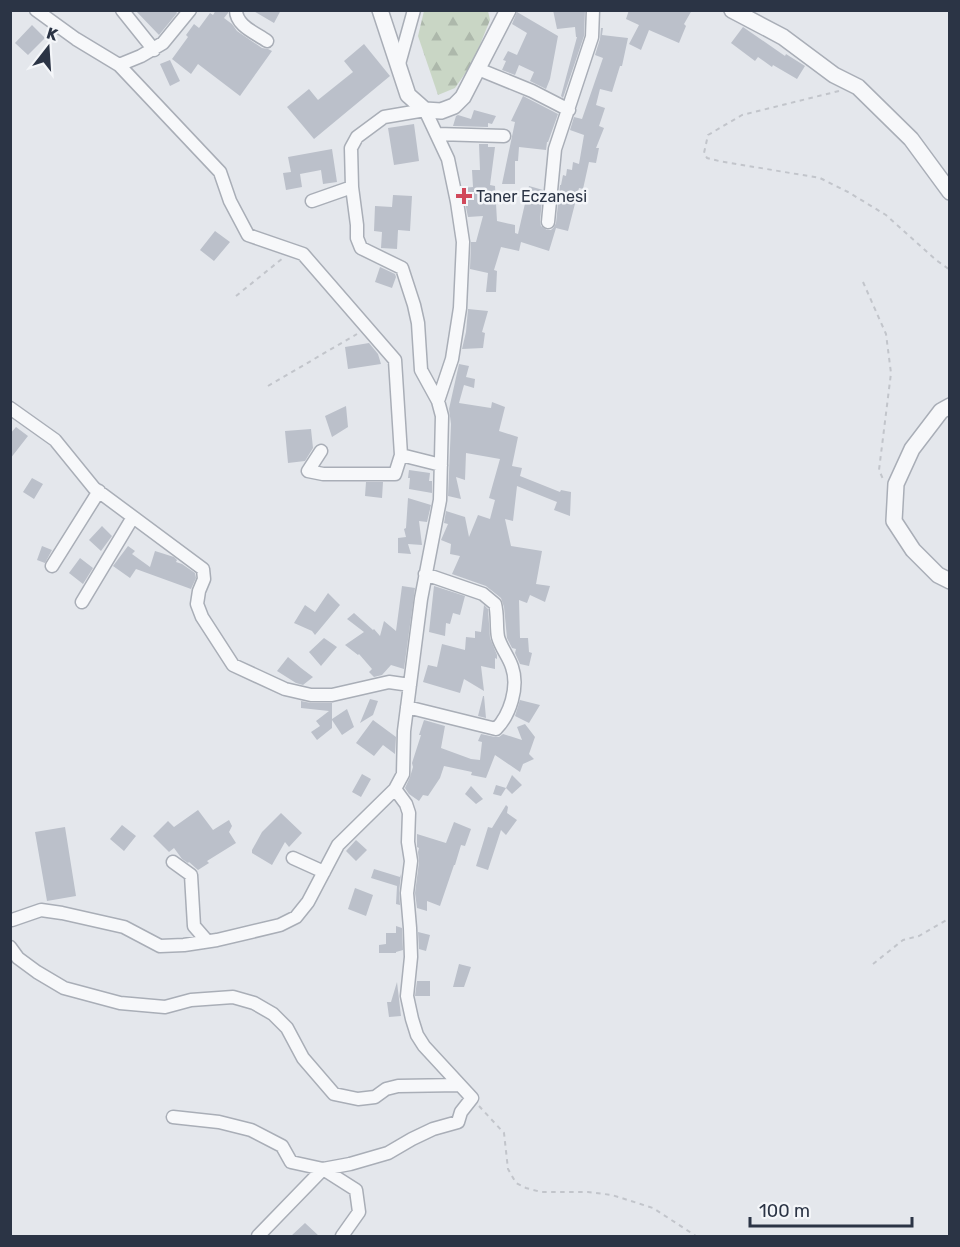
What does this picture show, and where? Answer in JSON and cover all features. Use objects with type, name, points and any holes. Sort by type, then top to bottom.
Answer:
[{"type":"street","points":[[11,919],[41,910],[86,917],[124,927],[160,946],[207,941],[280,925],[296,917],[308,902],[338,845],[395,789],[403,774],[404,731],[425,574],[440,500],[441,465],[442,416],[438,400],[408,365],[367,328],[303,255],[248,235],[230,201],[220,172],[119,65],[76,39],[36,10]]},
{"type":"street","points":[[122,10],[154,50]]},
{"type":"street","points":[[119,65],[154,50],[163,43],[190,10]]},
{"type":"street","points":[[236,10],[236,18],[267,41]]},
{"type":"street","points":[[380,10],[408,95],[425,110],[448,159],[463,242],[460,308],[452,358],[438,400]]},
{"type":"street","points":[[399,64],[414,10]]},
{"type":"street","points":[[321,451],[308,471],[323,474],[395,474],[401,455],[408,365],[418,323],[402,268],[361,248],[357,238],[351,148],[357,137],[384,117],[425,110],[441,111],[454,106],[463,97],[508,10]]},
{"type":"street","points":[[548,222],[555,149],[592,37],[593,10]]},
{"type":"street","points":[[732,10],[783,37],[834,75],[858,87],[911,139],[950,192]]},
{"type":"street","points":[[478,69],[532,91],[569,110]]},
{"type":"street","points":[[436,134],[504,136]]},
{"type":"street","points":[[312,201],[352,187]]},
{"type":"street","points":[[950,406],[940,411],[912,448],[896,484],[894,521],[913,550],[938,575],[950,581]]},
{"type":"street","points":[[10,408],[55,440],[94,488],[203,569],[204,579],[197,604],[202,617],[232,665],[285,689],[311,695],[332,695],[389,682],[410,685]]},
{"type":"street","points":[[401,455],[441,465]]},
{"type":"street","points":[[52,566],[99,491]]},
{"type":"street","points":[[82,602],[133,517]]},
{"type":"street","points":[[407,707],[496,729],[509,707],[515,684],[512,665],[499,640],[495,604],[483,594],[425,574]]},
{"type":"street","points":[[258,1236],[322,1169],[388,1153],[433,1129],[458,1122],[461,1113],[472,1098],[424,1046],[417,1035],[412,1019],[407,996],[411,957],[407,893],[411,861],[408,842],[409,813],[406,804],[395,789]]},
{"type":"street","points":[[293,858],[324,872]]},
{"type":"street","points":[[173,862],[191,875],[194,926],[207,941]]},
{"type":"street","points":[[10,947],[18,958],[64,988],[120,1003],[165,1007],[191,1000],[233,997],[254,1003],[273,1014],[287,1028],[303,1058],[334,1094],[358,1099],[375,1097],[386,1089],[398,1086],[460,1085]]},
{"type":"street","points":[[173,1118],[219,1122],[251,1130],[282,1146],[291,1162],[322,1169],[356,1190],[359,1212],[342,1236]]},
{"type":"path","points":[[858,87],[742,115],[708,135],[704,153],[707,158],[719,161],[820,178],[886,215],[950,270]]},
{"type":"path","points":[[236,296],[292,251]]},
{"type":"path","points":[[863,282],[886,334],[891,373],[879,470],[884,480]]},
{"type":"path","points":[[268,386],[367,328]]},
{"type":"path","points":[[873,964],[903,940],[919,936],[950,918]]},
{"type":"path","points":[[472,1098],[504,1133],[508,1169],[516,1183],[541,1192],[588,1192],[612,1195],[653,1208],[696,1236]]},
{"type":"green space","points":[[424,11],[488,11],[490,20],[473,62],[455,88],[438,95],[418,36]]},
{"type":"building","points":[[135,10],[175,10],[177,13],[159,35]]},
{"type":"building","points":[[216,10],[228,10],[224,18],[237,31],[262,48],[272,51],[240,96],[198,64],[191,74],[172,59],[188,37],[186,35],[194,24],[199,28],[210,13],[213,15]]},
{"type":"building","points":[[252,10],[281,10],[274,23]]},
{"type":"building","points":[[553,10],[585,10],[584,36],[563,98],[561,96],[577,37],[575,27],[557,29]]},
{"type":"building","points":[[629,10],[692,10],[684,24],[686,26],[679,43],[649,30],[641,50],[629,44],[639,25],[626,19]]},
{"type":"building","points":[[517,12],[558,36],[546,89],[530,81],[534,72],[519,65],[515,75],[502,70],[506,61],[503,60],[508,51],[517,55],[527,33],[512,24]]},
{"type":"building","points":[[32,25],[45,38],[28,55],[15,43]]},
{"type":"building","points":[[743,27],[785,56],[786,54],[805,66],[797,79],[773,65],[772,67],[758,57],[755,61],[731,43]]},
{"type":"building","points":[[601,28],[603,28],[602,35],[628,38],[622,66],[620,66],[612,92],[600,89],[596,105],[605,108],[599,126],[604,128],[596,148],[599,148],[596,163],[589,162],[583,189],[579,188],[568,231],[556,228],[549,251],[521,242],[519,251],[501,247],[494,270],[497,271],[496,292],[486,292],[488,273],[470,269],[471,242],[476,242],[483,216],[468,217],[462,188],[473,187],[472,170],[480,170],[479,144],[495,147],[490,185],[495,186],[497,221],[515,225],[515,233],[518,234],[529,186],[543,190],[541,226],[551,230],[556,223],[563,175],[566,176],[567,169],[572,170],[573,162],[579,164],[584,135],[570,130],[574,117],[582,119],[603,58],[595,55]]},
{"type":"building","points":[[364,44],[390,76],[314,139],[287,107],[309,89],[318,100],[353,72],[344,61]]},
{"type":"building","points":[[170,60],[180,81],[170,86],[160,64]]},
{"type":"building","points":[[523,96],[558,114],[546,150],[519,147],[518,161],[515,161],[515,184],[502,184],[515,122],[511,121]]},
{"type":"building","points":[[474,110],[496,116],[492,124],[488,123],[488,127],[453,126],[456,116],[471,119]]},
{"type":"building","points":[[414,124],[419,161],[394,165],[388,128]]},
{"type":"building","points":[[332,149],[337,182],[323,184],[321,170],[300,174],[302,187],[286,190],[283,173],[291,172],[288,157]]},
{"type":"building","points":[[393,195],[412,196],[410,231],[398,230],[397,249],[381,248],[382,232],[374,231],[375,206],[392,207]]},
{"type":"building","points":[[215,231],[230,242],[214,261],[200,250]]},
{"type":"building","points":[[380,267],[395,274],[392,288],[375,282]]},
{"type":"building","points":[[468,309],[488,311],[482,332],[485,333],[483,348],[462,349]]},
{"type":"building","points":[[369,343],[378,354],[381,364],[348,369],[345,347]]},
{"type":"building","points":[[459,364],[469,366],[466,377],[475,379],[474,388],[464,385],[459,403],[491,408],[492,402],[505,407],[499,431],[518,437],[512,466],[522,468],[520,476],[560,492],[561,490],[571,492],[570,516],[554,510],[557,502],[517,486],[513,521],[505,519],[511,546],[542,551],[536,584],[550,586],[545,602],[530,595],[527,603],[519,600],[520,638],[528,638],[529,652],[532,653],[529,666],[520,664],[515,653],[516,649],[512,648],[507,638],[501,598],[486,586],[452,574],[460,556],[450,554],[451,544],[441,540],[448,524],[444,523],[446,511],[465,517],[469,537],[478,515],[490,519],[495,500],[489,498],[500,459],[466,453],[465,480],[456,477],[461,499],[448,496],[451,424],[449,409]]},
{"type":"building","points":[[346,406],[348,427],[332,437],[325,416]]},
{"type":"building","points":[[16,427],[28,436],[10,459],[10,434]]},
{"type":"building","points":[[311,429],[313,448],[305,461],[288,463],[285,431]]},
{"type":"building","points":[[409,470],[430,473],[432,493],[409,489]]},
{"type":"building","points":[[32,478],[43,484],[34,499],[23,492]]},
{"type":"building","points":[[366,482],[383,482],[382,498],[365,496]]},
{"type":"building","points":[[408,498],[431,505],[427,522],[419,521],[422,545],[408,544],[411,554],[398,553],[398,538],[406,537],[404,529],[406,528]]},
{"type":"building","points":[[102,526],[112,536],[101,551],[89,540]]},
{"type":"building","points":[[42,546],[52,550],[45,563],[37,560]]},
{"type":"building","points":[[128,546],[135,551],[132,554],[150,567],[155,551],[174,557],[176,562],[195,573],[196,578],[191,589],[136,569],[130,578],[113,566]]},
{"type":"building","points":[[80,558],[93,568],[83,584],[69,573]]},
{"type":"building","points":[[402,586],[415,588],[404,669],[391,665],[382,675],[374,677],[369,672],[372,669],[359,654],[345,645],[364,632],[347,619],[354,613],[380,636],[384,621],[396,631]]},
{"type":"building","points":[[434,586],[465,596],[460,615],[453,613],[450,624],[446,623],[445,636],[429,632]]},
{"type":"building","points":[[328,593],[340,605],[315,635],[312,631],[294,623],[305,605],[315,612]]},
{"type":"building","points":[[484,605],[488,609],[490,638],[497,659],[495,658],[495,669],[481,666],[484,691],[464,679],[460,693],[423,682],[428,665],[437,667],[442,644],[465,650],[466,637],[475,638],[475,631],[481,632]]},
{"type":"building","points":[[324,638],[337,647],[321,666],[309,652]]},
{"type":"building","points":[[288,657],[313,677],[303,685],[277,671]]},
{"type":"building","points":[[484,696],[486,718],[478,716]]},
{"type":"building","points":[[370,699],[378,701],[373,715],[360,723]]},
{"type":"building","points":[[520,700],[540,705],[529,723],[515,716]]},
{"type":"building","points":[[301,701],[332,703],[332,719],[347,709],[354,727],[342,735],[332,720],[332,728],[317,740],[311,732],[320,726],[316,721],[329,711],[301,708]]},
{"type":"building","points":[[373,720],[396,737],[395,754],[383,745],[374,756],[356,743]]},
{"type":"building","points":[[424,720],[445,726],[441,748],[480,760],[482,742],[478,741],[481,734],[499,737],[503,734],[522,740],[517,727],[525,724],[535,737],[529,754],[534,759],[523,764],[520,772],[495,755],[486,778],[471,775],[472,772],[444,766],[440,778],[428,796],[423,795],[419,801],[405,788],[413,767],[412,763]]},
{"type":"building","points":[[362,774],[371,779],[361,797],[352,792]]},
{"type":"building","points":[[512,775],[522,785],[512,794],[506,788]]},
{"type":"building","points":[[496,785],[506,788],[501,796],[493,794]]},
{"type":"building","points":[[471,786],[483,799],[476,804],[465,794]]},
{"type":"building","points":[[506,805],[507,813],[517,820],[506,835],[501,830],[488,870],[476,866],[488,827],[492,828]]},
{"type":"building","points":[[198,810],[213,830],[229,820],[232,826],[229,832],[236,843],[207,861],[209,863],[198,870],[182,859],[174,848],[169,852],[153,836],[168,821],[174,827]]},
{"type":"building","points":[[281,813],[302,833],[289,847],[285,842],[272,865],[252,853],[252,850],[262,832]]},
{"type":"building","points":[[454,822],[471,829],[465,846],[461,845],[440,906],[427,901],[427,911],[417,908],[415,893],[419,848],[417,847],[417,834],[446,843]]},
{"type":"building","points":[[122,825],[136,836],[124,851],[110,839]]},
{"type":"building","points":[[65,827],[76,896],[47,901],[35,832]]},
{"type":"building","points":[[356,840],[367,850],[356,861],[346,851]]},
{"type":"building","points":[[374,869],[400,877],[401,874],[400,905],[396,904],[397,886],[371,878]]},
{"type":"building","points":[[355,888],[373,895],[366,916],[348,909]]},
{"type":"building","points":[[396,926],[402,928],[403,950],[396,953],[379,953],[379,945],[386,944],[386,933],[396,933]]},
{"type":"building","points":[[418,932],[430,935],[426,951],[419,949]]},
{"type":"building","points":[[459,964],[471,967],[464,987],[453,987]]},
{"type":"building","points":[[417,981],[430,981],[430,996],[415,996]]},
{"type":"building","points":[[397,982],[401,1016],[389,1017],[387,1002],[391,1002]]},
{"type":"building","points":[[305,1223],[319,1236],[291,1236]]},
{"type":"place","name":"Taner Eczanesi","points":[[464,196]]}]
